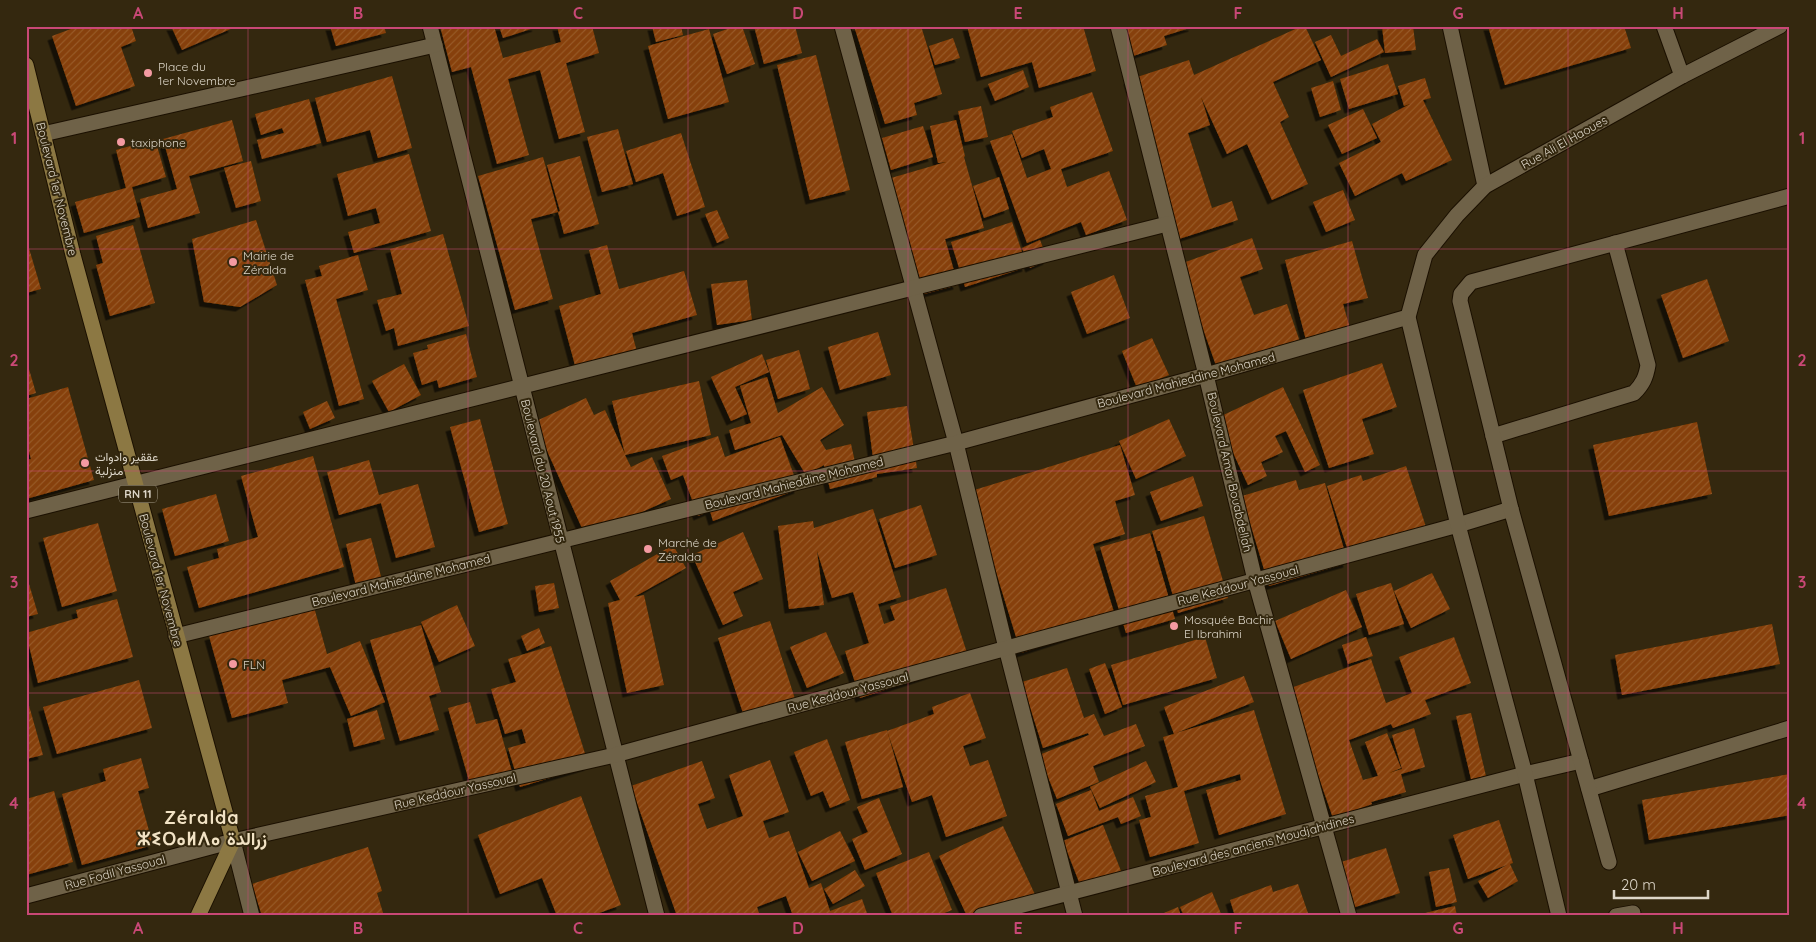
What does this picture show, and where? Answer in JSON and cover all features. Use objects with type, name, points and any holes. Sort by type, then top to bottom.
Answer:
[{"type":"main road","name":"Boulevard 1er Novembre","points":[[26,65],[73,254],[233,841]]},
{"type":"main road","points":[[198,916],[233,841]]},
{"type":"street","name":"Boulevard du 20 Aout 1955","points":[[430,26],[614,755],[657,916]]},
{"type":"street","points":[[842,26],[956,443],[1006,648],[1075,916]]},
{"type":"street","name":"Boulevard Amar Bouabdellah","points":[[1118,26],[1206,375],[1255,580],[1350,916]]},
{"type":"street","points":[[1450,26],[1485,186]]},
{"type":"street","points":[[1664,26],[1682,76]]},
{"type":"street","name":"Rue Ali El Haoues","points":[[1408,317],[1425,255],[1485,186],[1682,76],[1780,26]]},
{"type":"street","points":[[43,134],[435,46]]},
{"type":"street","points":[[1609,862],[1511,509],[1460,300],[1466,286],[1471,282],[1790,196]]},
{"type":"street","points":[[26,512],[1167,224]]},
{"type":"street","points":[[1493,436],[1634,393],[1642,385],[1647,375],[1648,365],[1615,243]]},
{"type":"street","points":[[1408,317],[1458,525],[1525,774],[1559,916]]},
{"type":"street","name":"Boulevard Mahieddine Mohamed","points":[[176,636],[956,443],[1206,375],[1408,317]]},
{"type":"street","name":"Rue Keddour Yassoual","points":[[233,841],[614,755],[1511,509]]},
{"type":"street","points":[[1589,789],[1790,728]]},
{"type":"street","name":"Boulevard des anciens Moudjahidines","points":[[981,916],[1581,761]]},
{"type":"street","points":[[233,841],[252,916]]},
{"type":"street","name":"Rue Fodil Yassoual","points":[[26,896],[233,841]]},
{"type":"street","points":[[1616,916],[1633,913]]},
{"type":"building","points":[[79,26],[131,26],[136,41],[121,47],[135,86],[76,106],[52,36]]},
{"type":"building","points":[[171,26],[232,26],[233,28],[182,50]]},
{"type":"building","points":[[330,26],[384,26],[386,33],[336,46]]},
{"type":"building","points":[[440,26],[494,26],[503,58],[561,42],[557,26],[592,26],[599,53],[566,63],[585,132],[559,139],[540,70],[508,79],[529,155],[497,164],[471,67],[452,72]]},
{"type":"building","points":[[499,26],[536,26],[537,27],[503,38]]},
{"type":"building","points":[[652,26],[681,26],[683,35],[656,42]]},
{"type":"building","points":[[736,26],[742,26],[755,64],[727,74],[713,34]]},
{"type":"building","points":[[754,26],[795,26],[802,53],[764,64]]},
{"type":"building","points":[[854,26],[921,26],[942,94],[914,103],[917,115],[885,124]]},
{"type":"building","points":[[967,26],[1083,26],[1096,71],[1039,88],[1032,62],[981,77]]},
{"type":"building","points":[[1124,26],[1193,27],[1164,36],[1167,45],[1133,56]]},
{"type":"building","points":[[1305,26],[1321,60],[1273,82],[1289,117],[1280,122],[1308,184],[1272,200],[1247,144],[1227,154],[1201,97],[1210,125],[1188,133],[1212,208],[1232,201],[1238,220],[1179,239],[1128,80],[1189,60],[1194,75]]},
{"type":"building","points":[[1382,26],[1413,26],[1416,50],[1385,53]]},
{"type":"building","points":[[1488,26],[1624,26],[1631,48],[1505,85]]},
{"type":"building","points":[[709,29],[729,102],[668,119],[648,46]]},
{"type":"building","points":[[1331,35],[1341,56],[1377,39],[1384,52],[1331,77],[1315,42]]},
{"type":"building","points":[[953,38],[960,58],[935,65],[929,46]]},
{"type":"building","points":[[816,55],[850,190],[810,200],[777,65]]},
{"type":"building","points":[[1388,64],[1398,94],[1349,109],[1340,79]]},
{"type":"building","points":[[1023,70],[1029,87],[995,101],[988,84]]},
{"type":"building","points":[[392,76],[412,148],[378,158],[370,130],[327,142],[315,98]]},
{"type":"building","points":[[1425,78],[1431,98],[1423,100],[1452,160],[1406,181],[1402,173],[1355,196],[1339,163],[1381,142],[1372,124],[1410,104],[1404,106],[1398,86]]},
{"type":"building","points":[[1333,81],[1341,110],[1320,117],[1311,88]]},
{"type":"building","points":[[1092,92],[1113,151],[1061,169],[1067,187],[1109,171],[1127,220],[1086,235],[1081,222],[1027,243],[990,141],[1012,134],[1027,178],[1051,169],[1044,149],[1022,158],[1012,131],[1053,117],[1050,107]]},
{"type":"building","points":[[309,99],[321,143],[262,159],[257,140],[284,133],[282,128],[261,135],[255,114]]},
{"type":"building","points":[[981,106],[988,137],[965,142],[958,111]]},
{"type":"building","points":[[1363,109],[1377,138],[1342,154],[1328,125]]},
{"type":"building","points":[[232,120],[243,161],[189,176],[200,213],[148,228],[140,199],[177,189],[163,139]]},
{"type":"building","points":[[956,120],[964,157],[984,228],[945,239],[958,285],[924,294],[891,178],[946,162],[938,163],[930,126]]},
{"type":"building","points":[[923,126],[933,157],[891,170],[882,138]]},
{"type":"building","points":[[618,129],[633,184],[602,192],[587,137]]},
{"type":"building","points":[[681,133],[705,207],[677,216],[663,173],[636,182],[626,151]]},
{"type":"building","points":[[155,139],[166,177],[132,187],[140,217],[84,233],[75,202],[126,188],[116,150]]},
{"type":"building","points":[[409,154],[431,231],[354,253],[348,232],[380,223],[376,208],[348,216],[337,174]]},
{"type":"building","points":[[580,156],[599,224],[564,234],[558,212],[560,211],[547,165]]},
{"type":"building","points":[[543,157],[558,212],[531,219],[553,299],[515,310],[478,176]]},
{"type":"building","points":[[251,161],[261,201],[236,208],[224,168]]},
{"type":"building","points":[[999,177],[1009,209],[984,218],[973,186]]},
{"type":"building","points":[[1343,190],[1355,220],[1326,232],[1313,202]]},
{"type":"building","points":[[717,210],[729,238],[717,243],[705,214]]},
{"type":"building","name":"Mairie de Zéralda","points":[[256,220],[277,285],[240,307],[204,302],[192,239]]},
{"type":"building","points":[[1012,222],[1027,267],[965,287],[951,242]]},
{"type":"building","points":[[133,225],[155,303],[110,316],[96,265],[103,263],[96,236]]},
{"type":"building","points":[[443,234],[469,326],[398,346],[394,328],[386,331],[377,300],[402,294],[390,249]]},
{"type":"building","points":[[26,238],[41,289],[26,293]]},
{"type":"building","points":[[1252,238],[1263,269],[1240,277],[1254,315],[1287,304],[1300,342],[1218,371],[1180,264]]},
{"type":"building","points":[[1040,240],[1048,260],[1030,268],[1022,248]]},
{"type":"building","points":[[1352,241],[1368,298],[1343,304],[1350,328],[1306,340],[1285,260]]},
{"type":"building","points":[[607,245],[619,289],[684,271],[697,315],[632,333],[637,352],[576,369],[559,306],[601,294],[589,250]]},
{"type":"building","points":[[358,255],[368,290],[336,299],[364,399],[339,406],[305,280],[322,276],[319,266]]},
{"type":"building","points":[[1114,275],[1130,318],[1087,334],[1071,292]]},
{"type":"building","points":[[1707,279],[1729,341],[1683,358],[1661,295]]},
{"type":"building","points":[[747,280],[752,320],[717,325],[711,284]]},
{"type":"building","points":[[878,332],[891,375],[840,390],[828,347]]},
{"type":"building","points":[[466,334],[477,377],[439,388],[437,380],[422,385],[413,353],[428,349],[427,345]]},
{"type":"building","points":[[1152,338],[1169,375],[1137,388],[1122,351]]},
{"type":"building","points":[[799,350],[810,389],[778,399],[766,360]]},
{"type":"building","points":[[762,354],[769,372],[735,387],[747,414],[731,421],[711,377]]},
{"type":"building","points":[[26,359],[36,393],[26,396]]},
{"type":"building","points":[[1382,363],[1397,407],[1362,419],[1374,454],[1329,468],[1303,390]]},
{"type":"building","points":[[404,364],[421,395],[389,412],[372,381]]},
{"type":"building","points":[[767,377],[778,413],[822,387],[844,425],[820,440],[826,450],[851,444],[855,462],[873,458],[867,412],[907,406],[917,468],[877,474],[877,477],[830,489],[824,465],[806,475],[782,435],[735,450],[729,430],[751,423],[740,386]]},
{"type":"building","points":[[699,381],[711,435],[625,455],[631,467],[652,457],[671,499],[586,537],[534,422],[586,398],[594,415],[605,410],[625,454],[612,401]]},
{"type":"building","points":[[68,387],[94,480],[26,499],[26,460],[31,459],[26,441],[26,399]]},
{"type":"building","points":[[1283,387],[1320,465],[1305,472],[1286,431],[1275,436],[1283,452],[1261,462],[1267,476],[1248,485],[1217,418]]},
{"type":"building","points":[[327,401],[335,418],[310,429],[303,412]]},
{"type":"building","points":[[480,419],[508,524],[479,532],[450,427]]},
{"type":"building","points":[[1169,419],[1186,456],[1136,479],[1119,441]]},
{"type":"building","points":[[1697,422],[1712,494],[1609,516],[1593,445]]},
{"type":"building","points":[[718,436],[725,457],[780,437],[799,489],[713,521],[710,511],[698,516],[683,475],[671,480],[662,456]]},
{"type":"building","points":[[1120,445],[1135,495],[1115,501],[1125,534],[1093,544],[1117,622],[1021,653],[971,491]]},
{"type":"building","points":[[313,456],[344,567],[199,608],[187,567],[219,558],[217,549],[258,537],[241,476]]},
{"type":"building","points":[[369,460],[379,495],[418,484],[435,547],[396,558],[381,503],[339,515],[327,472]]},
{"type":"building","points":[[1406,466],[1427,530],[1350,557],[1327,486],[1361,475],[1363,481]]},
{"type":"building","points":[[1193,476],[1203,506],[1161,521],[1150,492]]},
{"type":"building","points":[[1296,480],[1299,490],[1325,483],[1348,563],[1269,586],[1242,496]]},
{"type":"building","points":[[216,494],[229,541],[175,556],[162,509]]},
{"type":"building","points":[[921,505],[937,555],[895,568],[879,519]]},
{"type":"building","points":[[873,509],[901,597],[878,604],[884,624],[895,620],[890,606],[946,588],[970,662],[860,698],[845,651],[869,643],[853,592],[832,598],[817,551],[824,605],[789,609],[778,526],[813,521],[814,528]]},
{"type":"building","points":[[1204,516],[1228,598],[1178,613],[1160,551],[1158,551],[1152,531]]},
{"type":"building","points":[[98,523],[117,591],[62,607],[43,538]]},
{"type":"building","points":[[743,532],[763,579],[733,592],[743,616],[723,625],[692,555]]},
{"type":"building","points":[[1150,533],[1175,619],[1126,633],[1100,547]]},
{"type":"building","points":[[371,538],[383,584],[357,590],[346,544]]},
{"type":"building","points":[[673,545],[686,568],[634,597],[644,595],[664,685],[627,693],[608,603],[620,600],[610,581]]},
{"type":"building","points":[[1432,573],[1450,609],[1411,628],[1394,591]]},
{"type":"building","points":[[26,574],[38,614],[26,617]]},
{"type":"building","points":[[554,583],[559,608],[539,612],[535,586]]},
{"type":"building","points":[[1391,583],[1404,624],[1369,635],[1356,594]]},
{"type":"building","points":[[1346,590],[1362,627],[1291,659],[1275,621]]},
{"type":"building","points":[[117,599],[133,657],[38,683],[26,633],[78,618],[76,610]]},
{"type":"building","points":[[457,605],[475,646],[439,662],[421,622]]},
{"type":"building","points":[[314,607],[327,654],[360,641],[385,702],[351,716],[330,667],[282,680],[288,703],[232,718],[209,636]]},
{"type":"building","points":[[770,621],[796,702],[745,719],[718,638]]},
{"type":"building","points":[[1772,624],[1780,664],[1622,695],[1615,655]]},
{"type":"building","points":[[421,625],[441,692],[429,696],[439,730],[400,741],[370,640]]},
{"type":"building","points":[[539,628],[545,643],[527,651],[521,636]]},
{"type":"building","points":[[826,632],[844,673],[807,688],[790,647]]},
{"type":"building","points":[[1205,637],[1217,678],[1123,705],[1111,665]]},
{"type":"building","points":[[1366,637],[1373,656],[1348,664],[1342,645]]},
{"type":"building","points":[[1454,637],[1471,683],[1425,700],[1431,714],[1393,728],[1391,724],[1349,740],[1363,780],[1378,776],[1365,742],[1387,733],[1401,768],[1389,773],[1402,769],[1392,735],[1414,728],[1425,767],[1401,774],[1406,792],[1371,802],[1372,804],[1333,818],[1288,689],[1371,659],[1386,703],[1412,693],[1399,657]]},
{"type":"building","points":[[551,646],[589,766],[520,787],[508,748],[526,743],[522,729],[505,734],[491,689],[516,682],[508,659]]},
{"type":"building","points":[[1105,663],[1122,707],[1105,714],[1089,669]]},
{"type":"building","points":[[1067,668],[1084,718],[1094,714],[1104,736],[1136,724],[1145,746],[1093,766],[1099,782],[1057,799],[1039,755],[1089,735],[1088,733],[1043,748],[1022,682]]},
{"type":"building","points":[[1244,676],[1254,702],[1176,733],[1254,710],[1286,814],[1219,835],[1206,790],[1241,780],[1240,774],[1184,791],[1199,843],[1150,857],[1139,820],[1151,817],[1145,796],[1178,787],[1163,737],[1174,734],[1164,707]]},
{"type":"building","points":[[139,680],[152,728],[57,754],[43,707]]},
{"type":"building","points":[[970,693],[986,738],[963,746],[970,766],[988,760],[1007,816],[946,837],[932,795],[912,802],[887,731],[934,714],[932,707]]},
{"type":"building","points":[[26,695],[43,755],[26,759]]},
{"type":"building","points":[[470,702],[476,724],[497,719],[514,779],[472,791],[448,708]]},
{"type":"building","points":[[377,710],[385,739],[354,747],[347,719]]},
{"type":"building","points":[[1471,713],[1486,776],[1471,779],[1456,716]]},
{"type":"building","points":[[887,730],[903,787],[862,799],[845,742]]},
{"type":"building","points":[[827,739],[850,800],[830,808],[823,791],[811,796],[794,752]]},
{"type":"building","points":[[141,758],[149,788],[138,791],[153,845],[82,865],[62,794],[106,781],[103,769]]},
{"type":"building","points":[[770,760],[789,812],[763,821],[769,838],[789,831],[809,888],[821,883],[830,911],[862,899],[868,916],[793,916],[786,896],[757,907],[760,916],[677,916],[631,786],[702,761],[715,798],[698,804],[707,829],[743,816],[729,775]]},
{"type":"building","points":[[1146,761],[1156,782],[1100,808],[1090,787]]},
{"type":"building","points":[[1790,774],[1790,815],[1649,840],[1642,800]]},
{"type":"building","points":[[1091,790],[1099,811],[1133,797],[1141,816],[1121,824],[1118,817],[1068,836],[1056,804]]},
{"type":"building","points":[[54,791],[73,862],[26,875],[26,799]]},
{"type":"building","points":[[581,796],[621,905],[591,916],[557,916],[542,878],[500,894],[478,835]]},
{"type":"building","points":[[879,798],[902,854],[865,870],[852,839],[868,832],[857,807]]},
{"type":"building","points":[[1499,820],[1513,863],[1510,864],[1518,881],[1488,898],[1478,881],[1507,865],[1468,879],[1453,835]]},
{"type":"building","points":[[1103,825],[1121,871],[1081,887],[1063,841]]},
{"type":"building","points":[[1003,826],[1039,903],[985,908],[967,916],[939,856]]},
{"type":"building","points":[[840,831],[855,861],[812,881],[798,852]]},
{"type":"building","points":[[368,847],[382,891],[377,893],[384,916],[262,916],[252,884]]},
{"type":"building","points":[[1386,848],[1400,893],[1352,908],[1338,863]]},
{"type":"building","points":[[929,852],[952,910],[937,916],[893,916],[876,873]]},
{"type":"building","points":[[1449,868],[1457,902],[1436,907],[1429,872]]},
{"type":"building","points":[[855,870],[865,886],[833,904],[824,889]]},
{"type":"building","points":[[1298,884],[1309,916],[1235,916],[1230,900],[1271,885],[1273,892]]},
{"type":"building","points":[[1212,892],[1222,916],[1184,916],[1180,907]]},
{"type":"building","points":[[1455,906],[1457,916],[1425,916],[1425,913]]},
{"type":"building","points":[[1178,907],[1181,916],[1157,916]]},
{"type":"place","name":"Place du 1er Novembre","points":[[148,73]]},
{"type":"place","name":"taxiphone","points":[[121,142]]},
{"type":"place","name":"Mairie de Zéralda","points":[[233,262]]},
{"type":"place","name":"عققير وادوات منزلية","points":[[85,463]]},
{"type":"place","name":"Marché de Zéralda","points":[[648,549]]},
{"type":"place","name":"Mosquée Bachir El Ibrahimi","points":[[1174,626]]},
{"type":"place","name":"FLN","points":[[233,664]]},
{"type":"district","name":"Zéralda ⵣⵉⵔⴰⵍⴷⴰ زرالدة","points":[[202,828]]}]
